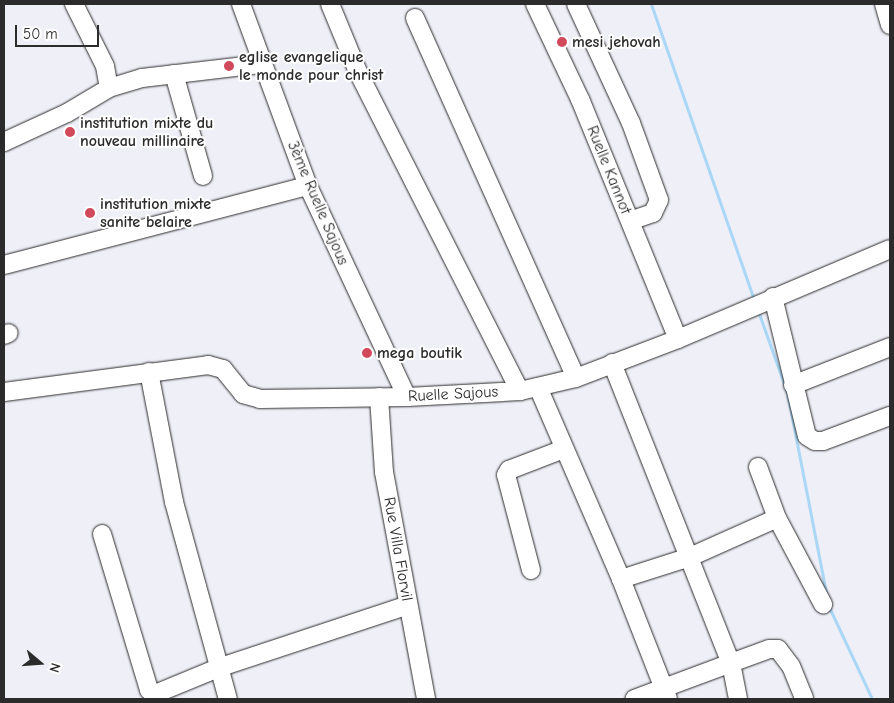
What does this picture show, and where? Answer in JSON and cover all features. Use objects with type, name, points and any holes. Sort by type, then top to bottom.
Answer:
[{"type":"street","points":[[74,4],[105,66],[109,88]]},
{"type":"street","name":"3ème Ruelle Sajous","points":[[241,4],[308,186],[407,397]]},
{"type":"street","points":[[330,4],[358,72],[520,391]]},
{"type":"street","name":"Ruelle Kannot","points":[[535,4],[580,99],[678,340]]},
{"type":"street","points":[[576,4],[630,123],[659,200],[653,213],[630,221]]},
{"type":"street","points":[[884,4],[890,25]]},
{"type":"street","points":[[416,18],[576,378]]},
{"type":"street","points":[[4,142],[67,113],[109,88],[142,78],[262,64]]},
{"type":"street","points":[[174,74],[203,176]]},
{"type":"street","points":[[4,265],[308,186]]},
{"type":"street","name":"Ruelle Sajous","points":[[4,392],[148,372],[217,366],[243,394],[260,399],[407,397],[520,391],[576,378],[678,340],[773,297],[890,249]]},
{"type":"street","points":[[773,297],[793,386],[807,436],[815,441],[890,416]]},
{"type":"street","points":[[793,386],[890,347]]},
{"type":"street","points":[[612,363],[731,663],[738,699]]},
{"type":"street","points":[[148,372],[174,502],[228,699]]},
{"type":"street","points":[[538,387],[621,579],[665,693]]},
{"type":"street","name":"Rue Villa Florvil","points":[[379,397],[384,472],[426,699]]},
{"type":"street","points":[[531,570],[506,475],[509,470],[564,449]]},
{"type":"street","points":[[758,467],[777,518],[824,604]]},
{"type":"street","points":[[621,579],[690,557],[777,518]]},
{"type":"street","points":[[102,534],[149,690],[160,694],[218,668],[408,606]]},
{"type":"street","points":[[634,699],[665,693],[769,648],[778,649],[790,666],[804,699]]},
{"type":"waterway","points":[[651,4],[754,300]]},
{"type":"waterway","points":[[758,311],[787,392],[826,593]]},
{"type":"waterway","points":[[829,607],[872,699]]},
{"type":"place","name":"mesi jehovah","points":[[562,42]]},
{"type":"place","name":"eglise evangelique le monde pour christ","points":[[229,66]]},
{"type":"place","name":"institution mixte du nouveau millinaire","points":[[70,132]]},
{"type":"place","name":"institution mixte sanite belaire","points":[[90,213]]},
{"type":"place","name":"mega boutik","points":[[367,353]]}]
